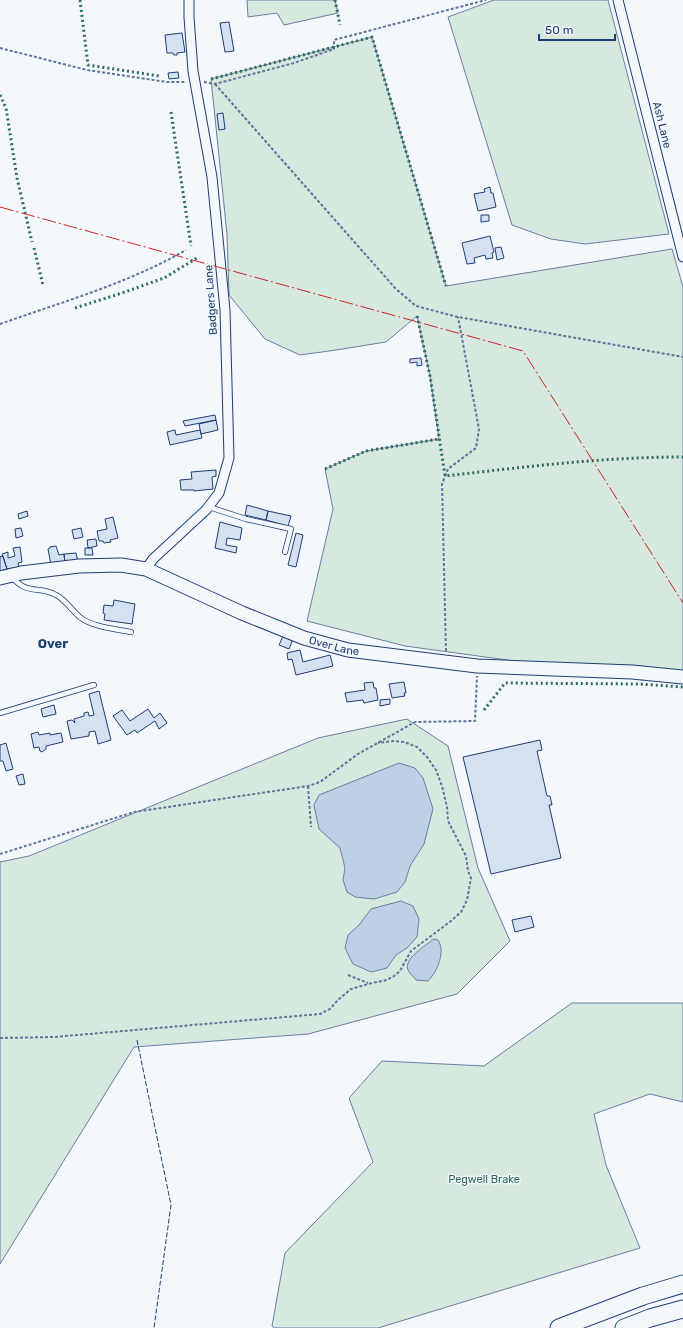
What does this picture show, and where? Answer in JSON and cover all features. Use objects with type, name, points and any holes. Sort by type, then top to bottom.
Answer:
[{"type":"highway","points":[[559,1328],[643,1296],[683,1284]]},
{"type":"highway","points":[[624,1328],[650,1318],[683,1309]]},
{"type":"street","name":"Badgers Lane","points":[[146,569],[153,559],[209,506],[219,493],[229,458],[225,310],[212,177],[195,82],[189,17],[189,0]]},
{"type":"street","name":"Ash Lane","points":[[618,0],[683,257]]},
{"type":"street","name":"Over Lane","points":[[5,577],[80,566],[105,564],[120,565],[146,569],[242,613],[304,638],[348,650],[477,666],[632,672],[683,677]]},
{"type":"lane","points":[[209,506],[246,519],[291,529],[285,552]]},
{"type":"lane","points":[[5,577],[26,588],[50,592],[57,595],[83,619],[102,626],[131,632]]},
{"type":"lane","points":[[0,713],[94,685]]},
{"type":"path","points":[[0,48],[88,70],[167,82],[214,84],[294,63],[334,49],[334,40],[486,0]]},
{"type":"path","points":[[214,84],[395,288],[416,306],[458,317],[683,356]]},
{"type":"path","points":[[0,324],[137,275],[162,264],[186,250]]},
{"type":"path","points":[[446,662],[442,484],[448,469],[476,448],[479,429],[458,317]]},
{"type":"path","points":[[0,854],[134,812],[308,786],[320,782],[358,754],[415,722],[475,721],[477,666]]},
{"type":"path","points":[[0,1038],[54,1036],[320,1014],[330,1009],[345,992],[368,984],[387,980],[394,976],[400,971],[411,951],[461,912],[468,900],[471,878],[468,871],[466,856],[448,821],[447,807],[436,770],[427,757],[417,747],[404,742],[392,741],[378,743]]},
{"type":"path","points":[[308,786],[311,827]]},
{"type":"path","points":[[348,975],[368,984]]},
{"type":"green space","points":[[247,0],[335,0],[338,13],[284,25],[277,13],[248,17]]},
{"type":"green space","points":[[494,0],[608,0],[669,234],[585,244],[551,239],[512,225],[448,17]]},
{"type":"green space","points":[[372,37],[446,286],[672,249],[683,287],[683,672],[522,662],[405,646],[307,621],[333,509],[325,469],[366,451],[439,439],[430,376],[417,316],[386,342],[300,355],[265,339],[229,295],[227,234],[211,79]]},
{"type":"green space","points":[[407,719],[448,746],[478,868],[510,941],[457,994],[308,1034],[134,1047],[0,1264],[0,862],[29,856],[318,738]]},
{"type":"green space","name":"Pegwell Brake","points":[[572,1003],[683,1003],[683,1102],[650,1094],[594,1114],[606,1165],[640,1248],[378,1328],[274,1328],[272,1326],[285,1253],[373,1162],[349,1098],[382,1061],[484,1066]]},
{"type":"water","points":[[399,763],[415,768],[423,778],[433,809],[424,844],[410,866],[405,882],[397,892],[374,899],[355,897],[347,892],[343,880],[345,868],[340,848],[319,829],[314,805],[319,795]]},
{"type":"water","points":[[401,901],[413,906],[419,919],[417,937],[407,948],[396,955],[387,968],[371,972],[353,964],[345,948],[348,935],[359,925],[371,909]]},
{"type":"water","points":[[434,939],[438,940],[441,950],[441,956],[437,967],[428,981],[416,980],[408,970],[407,966],[409,961],[416,953]]},
{"type":"building","points":[[229,22],[234,51],[225,52],[220,23]]},
{"type":"building","points":[[182,33],[185,52],[177,53],[177,55],[167,53],[165,35]]},
{"type":"building","points":[[178,72],[179,78],[169,79],[168,73]]},
{"type":"building","points":[[223,113],[225,129],[219,130],[217,114]]},
{"type":"building","points":[[490,187],[496,207],[478,211],[474,194],[485,192],[484,189]]},
{"type":"building","points":[[481,215],[489,215],[489,221],[481,222]]},
{"type":"building","points":[[490,236],[494,252],[492,253],[493,258],[486,259],[485,255],[474,258],[475,263],[467,264],[462,243]]},
{"type":"building","points":[[501,247],[504,258],[497,260],[495,248]]},
{"type":"building","points":[[421,358],[422,365],[417,366],[417,362],[410,363],[410,359]]},
{"type":"building","points":[[215,415],[216,420],[185,426],[183,421]]},
{"type":"building","points":[[216,420],[218,430],[201,434],[199,424]]},
{"type":"building","points":[[175,430],[176,435],[200,430],[202,438],[170,445],[167,432]]},
{"type":"building","points":[[216,470],[216,476],[212,477],[213,489],[194,491],[181,490],[180,480],[192,479],[191,472]]},
{"type":"building","points":[[247,505],[268,511],[266,520],[245,515]]},
{"type":"building","points":[[27,511],[28,516],[19,519],[18,514]]},
{"type":"building","points":[[268,511],[291,516],[288,526],[266,520]]},
{"type":"building","points":[[113,517],[118,538],[110,540],[111,542],[104,543],[103,541],[99,541],[97,531],[107,529],[105,519]]},
{"type":"building","points":[[220,522],[242,528],[240,540],[227,538],[226,545],[237,547],[236,553],[215,548]]},
{"type":"building","points":[[21,528],[23,536],[16,538],[15,529]]},
{"type":"building","points":[[81,528],[83,537],[74,539],[72,530]]},
{"type":"building","points":[[296,533],[303,535],[296,567],[288,565]]},
{"type":"building","points":[[96,539],[97,546],[88,548],[87,540]]},
{"type":"building","points":[[56,546],[59,555],[64,554],[65,563],[51,565],[48,549]]},
{"type":"building","points":[[20,547],[22,562],[18,563],[19,567],[7,569],[2,554],[8,552],[8,558],[15,556],[13,548]]},
{"type":"building","points":[[85,548],[92,548],[93,555],[85,555]]},
{"type":"building","points":[[76,553],[78,562],[65,563],[64,554]]},
{"type":"building","points":[[3,556],[7,569],[0,571],[0,557]]},
{"type":"building","points":[[114,600],[135,604],[132,624],[104,620],[104,605],[113,606]]},
{"type":"building","points":[[283,636],[293,639],[289,649],[279,645]]},
{"type":"building","points":[[300,650],[303,662],[330,655],[333,666],[296,675],[292,659],[288,660],[287,653]]},
{"type":"building","points":[[373,682],[374,688],[376,688],[378,700],[364,703],[363,700],[347,702],[345,693],[365,690],[364,683]]},
{"type":"building","points":[[404,682],[406,693],[404,693],[405,696],[392,698],[389,684]]},
{"type":"building","points":[[99,691],[111,740],[98,744],[95,731],[89,732],[89,736],[71,739],[67,721],[72,720],[75,723],[74,719],[84,716],[84,713],[88,712],[89,716],[94,715],[89,694]]},
{"type":"building","points":[[390,699],[390,704],[380,706],[380,700]]},
{"type":"building","points":[[54,705],[56,714],[43,717],[41,709]]},
{"type":"building","points":[[148,709],[154,718],[160,713],[167,723],[159,729],[155,721],[137,733],[135,730],[127,735],[113,716],[122,710],[130,721]]},
{"type":"building","points":[[38,732],[39,735],[61,733],[63,742],[46,746],[46,749],[42,752],[40,751],[39,747],[34,748],[31,734]]},
{"type":"building","points":[[540,740],[542,750],[537,751],[547,796],[550,796],[552,805],[549,805],[561,858],[491,874],[463,757]]},
{"type":"building","points":[[6,743],[13,769],[6,771],[3,761],[0,761],[0,745]]},
{"type":"building","points":[[23,774],[25,784],[19,785],[16,776]]},
{"type":"building","points":[[531,916],[534,927],[515,932],[512,920]]},
{"type":"hedge","points":[[80,0],[88,65],[159,76]]},
{"type":"hedge","points":[[335,0],[340,25]]},
{"type":"hedge","points":[[211,79],[372,37],[446,286]]},
{"type":"hedge","points":[[0,95],[6,108],[17,178],[32,242]]},
{"type":"hedge","points":[[171,112],[191,246]]},
{"type":"hedge","points":[[34,248],[43,285]]},
{"type":"hedge","points":[[75,308],[164,278],[197,258]]},
{"type":"hedge","points":[[417,316],[430,376],[445,476],[593,461],[653,457],[683,457]]},
{"type":"hedge","points":[[325,469],[366,451],[439,439]]},
{"type":"hedge","points":[[484,710],[505,683],[639,684],[683,687]]},
{"type":"fence","points":[[137,1040],[171,1205],[154,1328]]},
{"type":"power","points":[[0,207],[523,351],[683,603]]},
{"type":"district","name":"Over","points":[[53,643]]}]
